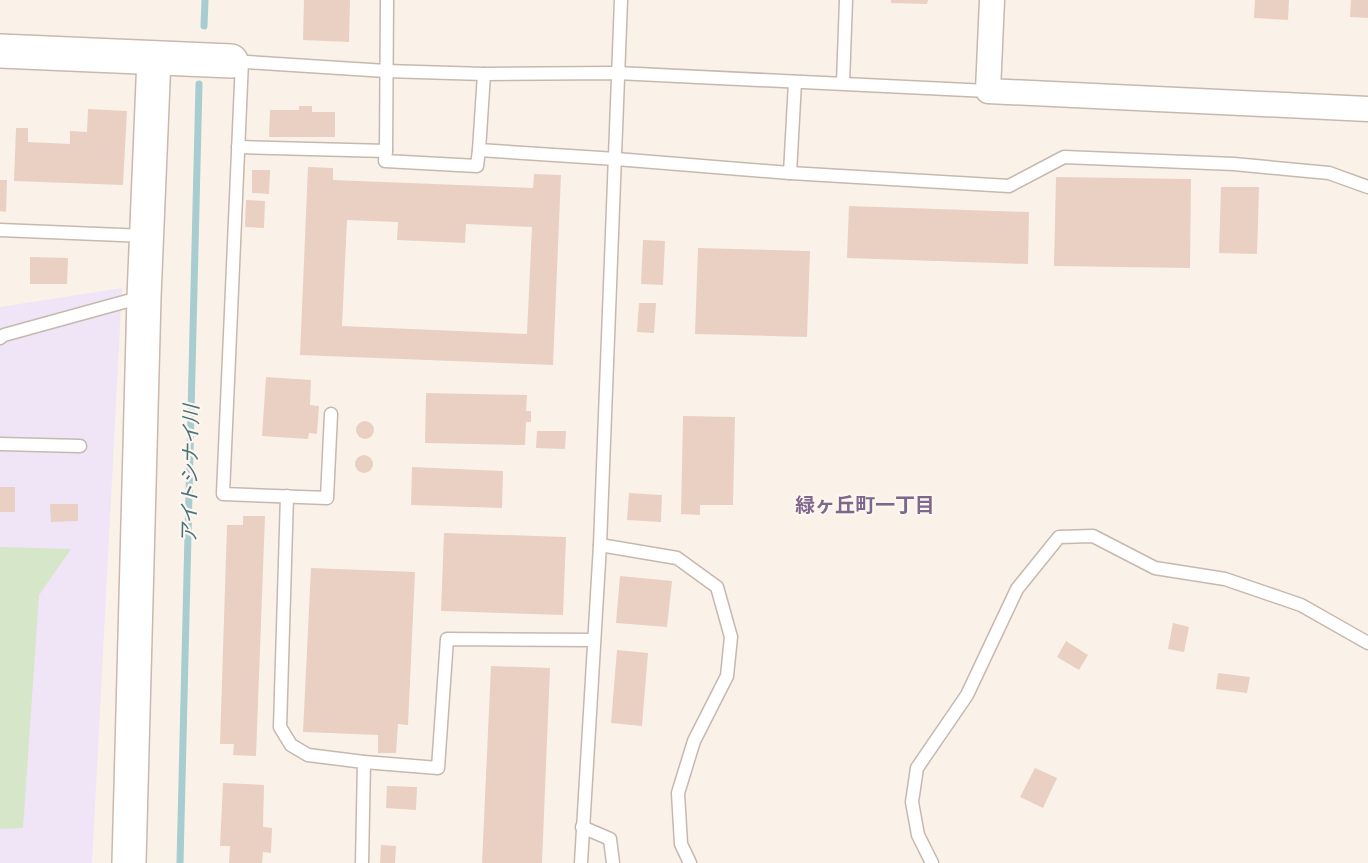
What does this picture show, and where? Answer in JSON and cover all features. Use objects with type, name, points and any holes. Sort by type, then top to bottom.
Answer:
[{"type":"street","points":[[992,0],[988,91],[1368,110]]},
{"type":"street","points":[[0,51],[237,61]]},
{"type":"street","points":[[129,863],[144,297],[154,58]]},
{"type":"lane","points":[[387,0],[385,161],[477,166],[484,74]]},
{"type":"lane","points":[[581,863],[600,545],[621,0]]},
{"type":"lane","points":[[843,83],[846,0]]},
{"type":"lane","points":[[331,414],[327,498],[223,494],[238,147],[237,61],[386,71],[484,74],[617,73],[988,91]]},
{"type":"lane","points":[[790,173],[795,82]]},
{"type":"lane","points":[[238,147],[386,151]]},
{"type":"lane","points":[[478,150],[790,173],[1009,186],[1064,157],[1234,164],[1329,173],[1368,187]]},
{"type":"lane","points":[[0,230],[147,236]]},
{"type":"lane","points":[[0,338],[144,297]]},
{"type":"lane","points":[[0,444],[80,446]]},
{"type":"lane","points":[[287,496],[280,727],[291,745],[308,755],[438,768],[447,639],[594,640]]},
{"type":"lane","points":[[932,863],[918,835],[912,802],[917,768],[968,695],[1017,589],[1059,537],[1093,536],[1155,568],[1225,579],[1301,605],[1368,644]]},
{"type":"lane","points":[[600,545],[677,558],[717,587],[731,637],[728,676],[694,741],[678,793],[681,844],[690,863]]},
{"type":"lane","points":[[362,863],[364,762]]},
{"type":"lane","points":[[582,827],[610,839],[613,863]]},
{"type":"shaded area","points":[[122,288],[92,863],[0,863],[0,307]]},
{"type":"green space","points":[[0,547],[71,549],[39,595],[23,828],[0,829]]},
{"type":"building","points":[[304,0],[350,0],[349,42],[303,40]]},
{"type":"building","points":[[891,0],[928,0],[927,4],[891,3]]},
{"type":"building","points":[[1255,0],[1289,0],[1288,20],[1254,18]]},
{"type":"building","points":[[1351,0],[1368,0],[1368,18],[1350,17]]},
{"type":"building","points":[[299,106],[312,106],[312,112],[335,112],[335,137],[269,137],[270,110],[299,110]]},
{"type":"building","points":[[88,109],[127,111],[123,185],[14,181],[16,128],[28,128],[28,142],[70,144],[70,131],[87,132]]},
{"type":"building","points":[[308,167],[333,168],[333,180],[533,188],[534,174],[561,175],[553,365],[300,355]],"holes":[[[347,220],[398,222],[397,240],[465,243],[466,224],[532,227],[527,334],[342,326]]]},
{"type":"building","points":[[252,170],[270,170],[269,194],[252,193]]},
{"type":"building","points":[[1056,177],[1191,179],[1190,268],[1054,266]]},
{"type":"building","points":[[0,180],[7,180],[6,212],[0,211]]},
{"type":"building","points":[[1221,187],[1259,187],[1257,254],[1219,253]]},
{"type":"building","points":[[246,200],[265,201],[264,228],[245,227]]},
{"type":"building","points":[[849,206],[1029,212],[1028,264],[847,258]]},
{"type":"building","points":[[643,240],[665,241],[663,285],[641,284]]},
{"type":"building","points":[[698,248],[810,251],[807,337],[695,334]]},
{"type":"building","points":[[30,257],[68,258],[67,284],[30,284]]},
{"type":"building","points":[[639,303],[656,303],[654,333],[637,332]]},
{"type":"building","points":[[266,377],[311,380],[310,405],[319,406],[317,434],[309,433],[308,439],[262,436]]},
{"type":"building","points":[[426,393],[527,395],[526,411],[531,411],[531,422],[526,422],[525,445],[425,443]]},
{"type":"building","points":[[683,416],[735,417],[733,505],[700,505],[700,515],[681,514]]},
{"type":"building","points":[[361,421],[369,421],[374,426],[372,437],[361,439],[356,434],[356,426]]},
{"type":"building","points":[[537,431],[566,431],[565,449],[536,448]]},
{"type":"building","points":[[364,455],[370,458],[373,464],[370,470],[364,473],[358,470],[355,464],[358,458]]},
{"type":"building","points":[[412,467],[503,471],[502,508],[411,505]]},
{"type":"building","points":[[0,487],[15,487],[15,512],[0,512]]},
{"type":"building","points":[[629,493],[662,495],[661,522],[627,520]]},
{"type":"building","points":[[50,504],[78,504],[78,521],[51,522]]},
{"type":"building","points":[[243,516],[265,516],[256,756],[233,755],[234,744],[220,744],[227,525],[243,525]]},
{"type":"building","points":[[444,533],[566,537],[563,615],[441,611]]},
{"type":"building","points":[[311,568],[415,572],[408,725],[398,724],[396,753],[378,753],[378,735],[303,732]]},
{"type":"building","points":[[620,576],[672,581],[667,627],[616,623]]},
{"type":"building","points":[[1173,623],[1189,627],[1184,652],[1168,649]]},
{"type":"building","points":[[1066,641],[1088,655],[1079,670],[1057,657]]},
{"type":"building","points":[[617,650],[648,653],[642,726],[611,723]]},
{"type":"building","points":[[491,666],[550,668],[542,863],[482,863]]},
{"type":"building","points":[[1218,673],[1250,677],[1247,693],[1216,689]]},
{"type":"building","points":[[1035,768],[1057,778],[1043,808],[1020,797]]},
{"type":"building","points":[[223,783],[264,785],[263,827],[272,828],[271,853],[263,852],[262,863],[229,863],[230,846],[220,846]]},
{"type":"building","points":[[387,786],[417,787],[416,810],[386,808]]},
{"type":"building","points":[[381,845],[396,846],[395,863],[380,863]]},
{"type":"waterway","name":"アイトシナイ川","points":[[204,26],[205,0]]},
{"type":"waterway","name":"アイトシナイ川","points":[[180,863],[199,84]]},
{"type":"district","name":"緑ヶ丘町一丁目","points":[[865,505]]}]
